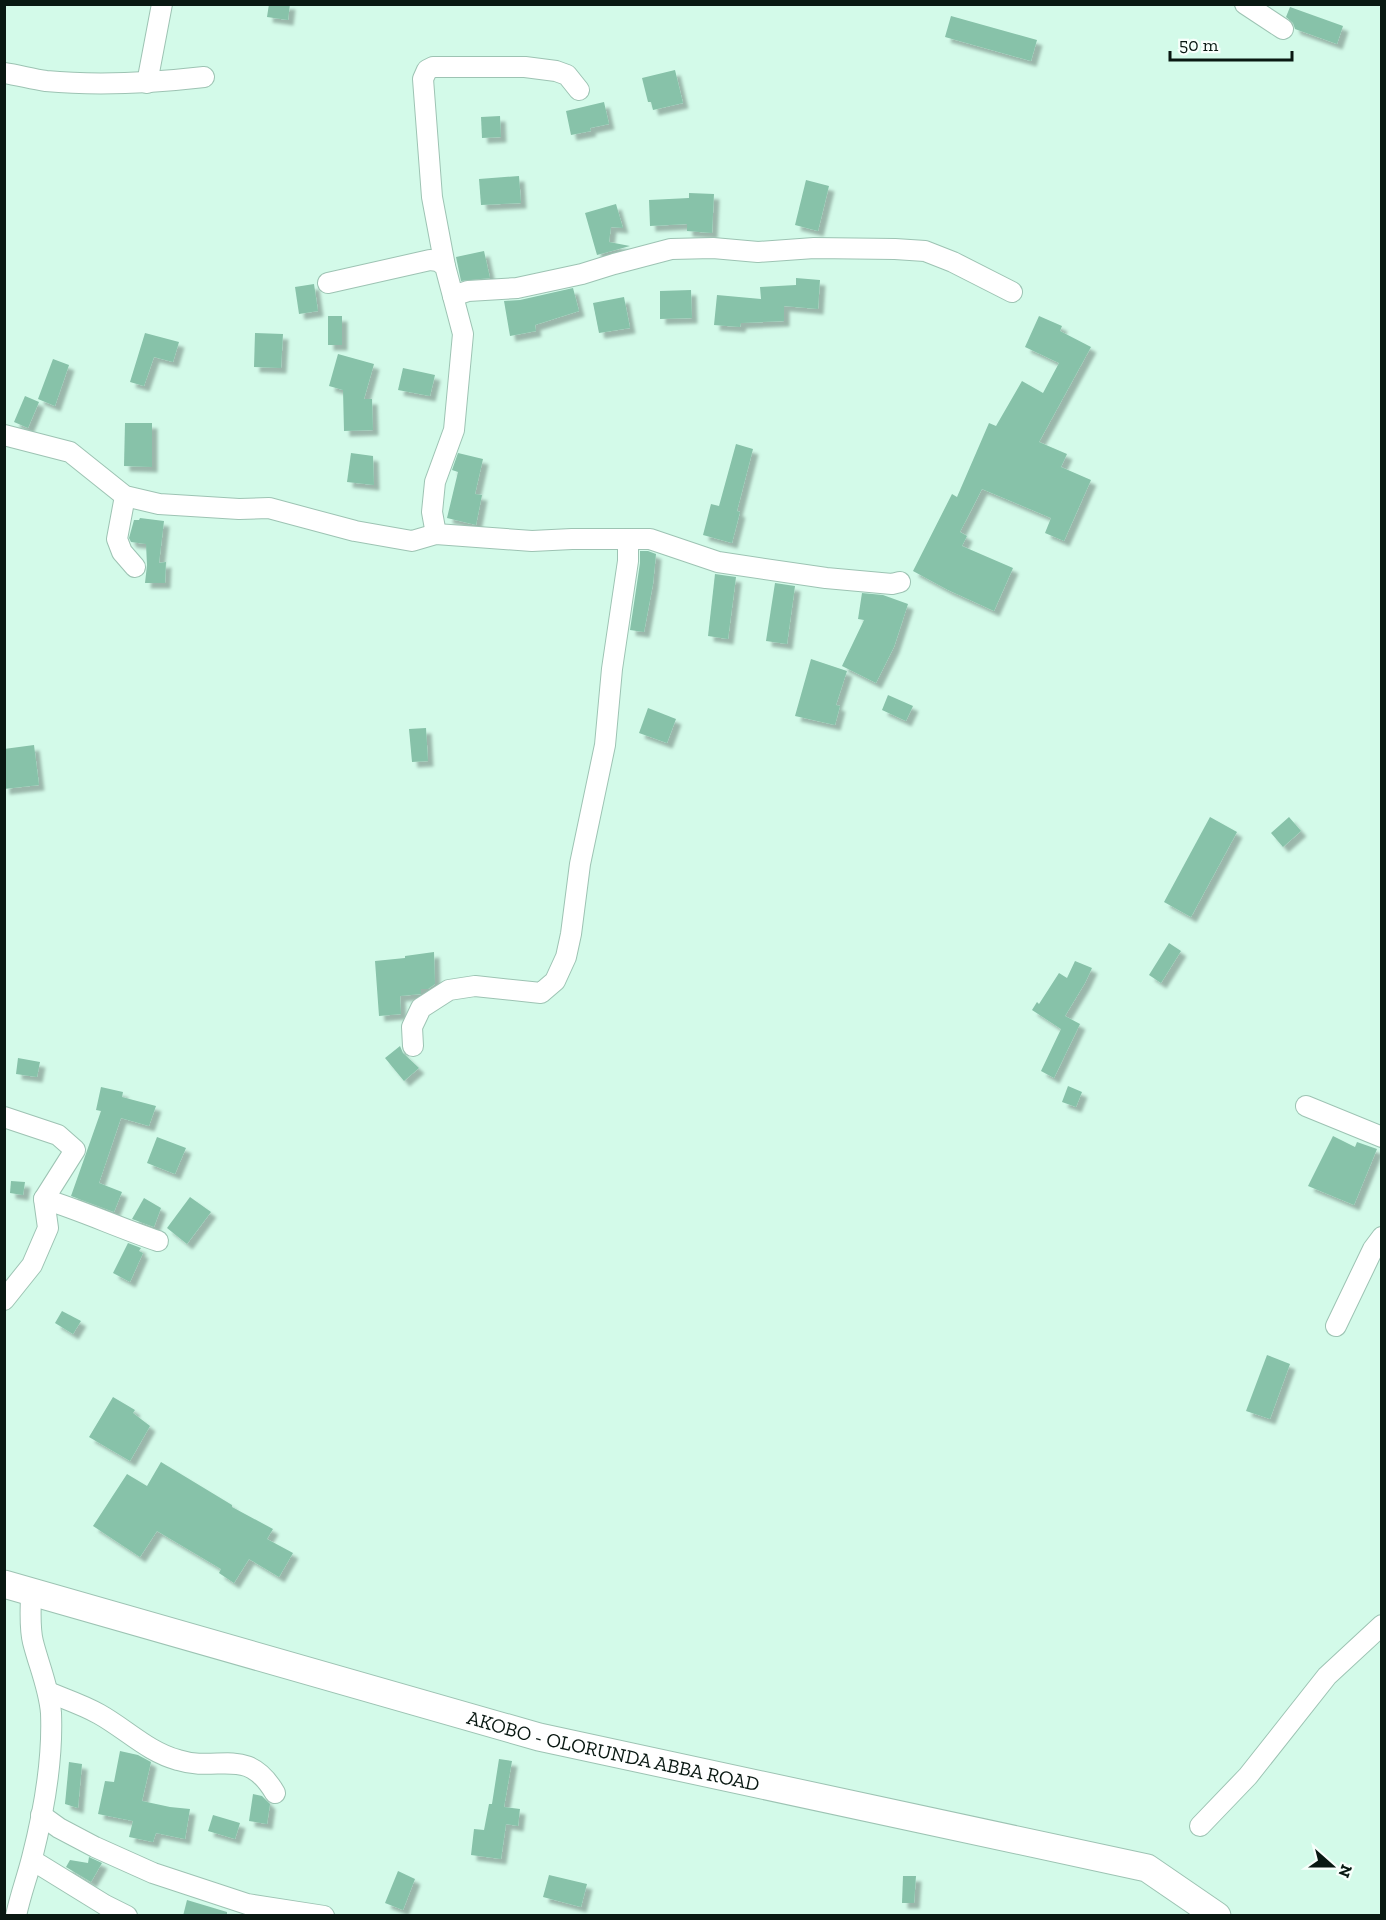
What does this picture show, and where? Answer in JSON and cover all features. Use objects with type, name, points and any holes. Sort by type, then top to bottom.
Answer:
[{"type":"main road","name":"AKOBO - OLORUNDA ABBA ROAD","points":[[4,1584],[539,1737],[1147,1868],[1217,1916]]},
{"type":"street","points":[[147,83],[162,4]]},
{"type":"street","points":[[1245,4],[1283,29]]},
{"type":"street","points":[[436,534],[432,512],[435,482],[454,430],[463,334],[445,266],[432,197],[423,79],[427,70],[433,67],[525,67],[556,71],[567,75],[579,90]]},
{"type":"street","points":[[4,73],[45,80],[147,83],[204,76]]},
{"type":"street","points":[[453,296],[468,291],[517,288],[582,274],[671,249],[713,248],[758,252],[814,248],[925,251],[953,262],[1012,292]]},
{"type":"street","points":[[328,283],[430,260],[438,261],[445,266]]},
{"type":"street","points":[[4,435],[70,452],[125,496],[159,504],[239,509],[269,508],[355,531],[411,541],[436,534],[532,541],[650,539],[718,562],[826,578],[892,584],[900,582]]},
{"type":"street","points":[[125,496],[117,539],[122,552],[135,567]]},
{"type":"street","points":[[413,1046],[412,1027],[421,1008],[449,990],[475,986],[541,993],[555,981],[566,957],[572,934],[580,864],[605,745],[607,707],[628,561],[628,539]]},
{"type":"street","points":[[1306,1106],[1382,1137]]},
{"type":"street","points":[[4,1116],[58,1135],[75,1150],[44,1199],[48,1228],[32,1265],[4,1300]]},
{"type":"street","points":[[44,1199],[74,1208],[121,1229],[158,1241]]},
{"type":"street","points":[[1336,1326],[1373,1249],[1382,1238]]},
{"type":"street","points":[[16,1916],[32,1860],[51,1751],[51,1711],[48,1692],[32,1641],[31,1592]]},
{"type":"street","points":[[1200,1826],[1248,1776],[1327,1676],[1382,1625]]},
{"type":"street","points":[[48,1692],[98,1713],[141,1743],[168,1757],[198,1764],[238,1763],[250,1767],[267,1780],[275,1793]]},
{"type":"street","points":[[41,1815],[59,1828],[94,1847],[153,1873],[247,1904],[324,1916]]},
{"type":"street","points":[[32,1860],[127,1916]]},
{"type":"building","points":[[269,4],[290,4],[288,20],[267,17]]},
{"type":"building","points":[[1290,7],[1343,26],[1337,44],[1295,29],[1293,23],[1286,17]]},
{"type":"building","points":[[951,16],[1037,40],[1031,61],[945,37]]},
{"type":"building","points":[[675,70],[683,103],[653,110],[651,102],[648,102],[642,78]]},
{"type":"building","points":[[604,102],[609,124],[571,135],[566,111]]},
{"type":"building","points":[[500,116],[501,137],[482,138],[481,117]]},
{"type":"building","points":[[519,176],[521,203],[481,205],[479,179]]},
{"type":"building","points":[[806,180],[829,186],[818,231],[795,225]]},
{"type":"building","points":[[689,193],[714,194],[712,233],[687,231],[687,224],[650,226],[649,200],[689,198]]},
{"type":"building","points":[[616,204],[623,228],[611,227],[609,242],[630,246],[597,255],[585,213]]},
{"type":"building","points":[[484,251],[490,278],[461,281],[456,257]]},
{"type":"building","points":[[796,278],[820,280],[818,309],[784,306],[784,321],[741,323],[740,327],[714,325],[717,295],[761,299],[760,287],[796,285]]},
{"type":"building","points":[[314,284],[318,311],[299,314],[295,287]]},
{"type":"building","points":[[573,288],[579,311],[535,325],[536,331],[510,336],[504,301],[520,300]]},
{"type":"building","points":[[691,290],[692,318],[660,319],[660,291]]},
{"type":"building","points":[[624,297],[630,328],[599,333],[593,303]]},
{"type":"building","points":[[328,316],[342,316],[342,345],[328,345]]},
{"type":"building","points":[[1039,316],[1062,326],[1060,331],[1091,347],[1039,442],[1067,454],[1061,467],[1091,480],[1064,541],[1045,533],[1051,518],[982,489],[960,532],[967,536],[962,546],[1013,568],[994,611],[913,571],[952,494],[957,497],[989,423],[996,426],[1022,381],[1043,393],[1059,363],[1025,347]]},
{"type":"building","points":[[145,333],[179,342],[173,362],[154,357],[144,386],[130,382]]},
{"type":"building","points":[[255,333],[283,334],[281,368],[254,367]]},
{"type":"building","points":[[338,354],[374,364],[364,399],[372,399],[373,430],[344,431],[343,390],[329,386]]},
{"type":"building","points":[[53,359],[69,365],[55,406],[38,399]]},
{"type":"building","points":[[403,368],[435,375],[430,396],[398,390]]},
{"type":"building","points":[[25,396],[39,402],[28,428],[14,422]]},
{"type":"building","points":[[125,423],[152,423],[152,467],[124,466]]},
{"type":"building","points":[[736,444],[753,449],[737,511],[740,512],[732,543],[703,535],[711,504],[719,506]]},
{"type":"building","points":[[351,453],[373,456],[374,485],[347,482]]},
{"type":"building","points":[[458,453],[483,459],[475,494],[482,495],[476,525],[447,518],[458,472],[452,470]]},
{"type":"building","points":[[140,518],[164,521],[159,563],[166,562],[165,583],[145,583],[146,544],[131,542],[129,538],[134,520]]},
{"type":"building","points":[[640,551],[656,554],[644,632],[630,630]]},
{"type":"building","points":[[715,574],[736,577],[728,639],[708,636]]},
{"type":"building","points":[[775,583],[795,586],[787,644],[766,641]]},
{"type":"building","points":[[862,593],[883,595],[908,604],[894,647],[876,683],[842,666],[864,620],[858,619]]},
{"type":"building","points":[[811,659],[847,671],[836,705],[840,706],[835,725],[795,716]]},
{"type":"building","points":[[888,695],[913,706],[906,721],[882,710]]},
{"type":"building","points":[[648,708],[676,719],[667,743],[639,733]]},
{"type":"building","points":[[426,728],[428,761],[412,762],[409,729]]},
{"type":"building","points":[[34,745],[39,785],[4,789],[4,749]]},
{"type":"building","points":[[1210,817],[1237,832],[1191,917],[1164,902]]},
{"type":"building","points":[[1289,817],[1301,831],[1283,847],[1271,833]]},
{"type":"building","points":[[1169,943],[1181,951],[1161,983],[1149,975]]},
{"type":"building","points":[[434,952],[435,984],[428,989],[421,989],[421,994],[400,996],[401,1014],[379,1016],[375,961]]},
{"type":"building","points":[[1075,961],[1092,968],[1065,1016],[1080,1024],[1054,1078],[1041,1071],[1061,1029],[1032,1010],[1037,1002],[1039,1004],[1059,973],[1067,978]]},
{"type":"building","points":[[400,1046],[403,1053],[419,1068],[404,1081],[385,1058]]},
{"type":"building","points":[[18,1058],[40,1062],[37,1077],[16,1074]]},
{"type":"building","points":[[1068,1086],[1082,1092],[1076,1107],[1062,1102]]},
{"type":"building","points":[[101,1087],[123,1092],[122,1097],[156,1106],[149,1126],[121,1118],[99,1183],[122,1192],[114,1212],[71,1196],[101,1111],[96,1110]]},
{"type":"building","points":[[1333,1136],[1355,1147],[1357,1142],[1377,1149],[1354,1205],[1308,1186]]},
{"type":"building","points":[[157,1137],[186,1148],[175,1174],[147,1163]]},
{"type":"building","points":[[11,1181],[25,1182],[23,1195],[10,1193]]},
{"type":"building","points":[[190,1197],[211,1212],[187,1244],[167,1228]]},
{"type":"building","points":[[144,1198],[161,1208],[154,1227],[132,1219]]},
{"type":"building","points":[[128,1243],[141,1248],[139,1251],[143,1253],[130,1282],[113,1273]]},
{"type":"building","points":[[62,1311],[81,1321],[73,1334],[55,1323]]},
{"type":"building","points":[[1267,1355],[1290,1364],[1270,1419],[1246,1411]]},
{"type":"building","points":[[113,1397],[135,1410],[133,1413],[150,1426],[130,1461],[89,1437]]},
{"type":"building","points":[[161,1462],[232,1507],[273,1529],[267,1539],[293,1553],[279,1577],[249,1559],[234,1583],[219,1573],[221,1569],[157,1531],[140,1557],[93,1526],[127,1474],[147,1486]]},
{"type":"building","points":[[120,1751],[138,1755],[151,1762],[142,1801],[190,1809],[185,1839],[156,1833],[153,1842],[129,1837],[133,1821],[98,1814],[105,1781],[114,1782]]},
{"type":"building","points":[[499,1759],[512,1761],[504,1807],[520,1809],[518,1826],[506,1824],[501,1859],[471,1855],[474,1829],[484,1830],[489,1804],[492,1804]]},
{"type":"building","points":[[69,1762],[82,1764],[78,1808],[65,1804]]},
{"type":"building","points":[[253,1794],[262,1796],[270,1804],[267,1824],[249,1821]]},
{"type":"building","points":[[213,1815],[240,1823],[235,1839],[208,1831]]},
{"type":"building","points":[[89,1857],[102,1863],[91,1882],[66,1867],[70,1860],[88,1863]]},
{"type":"building","points":[[398,1871],[415,1879],[403,1910],[385,1903]]},
{"type":"building","points":[[549,1875],[587,1884],[581,1907],[543,1897]]},
{"type":"building","points":[[903,1876],[916,1876],[914,1903],[902,1903]]},
{"type":"building","points":[[187,1900],[227,1912],[227,1916],[183,1916]]}]
